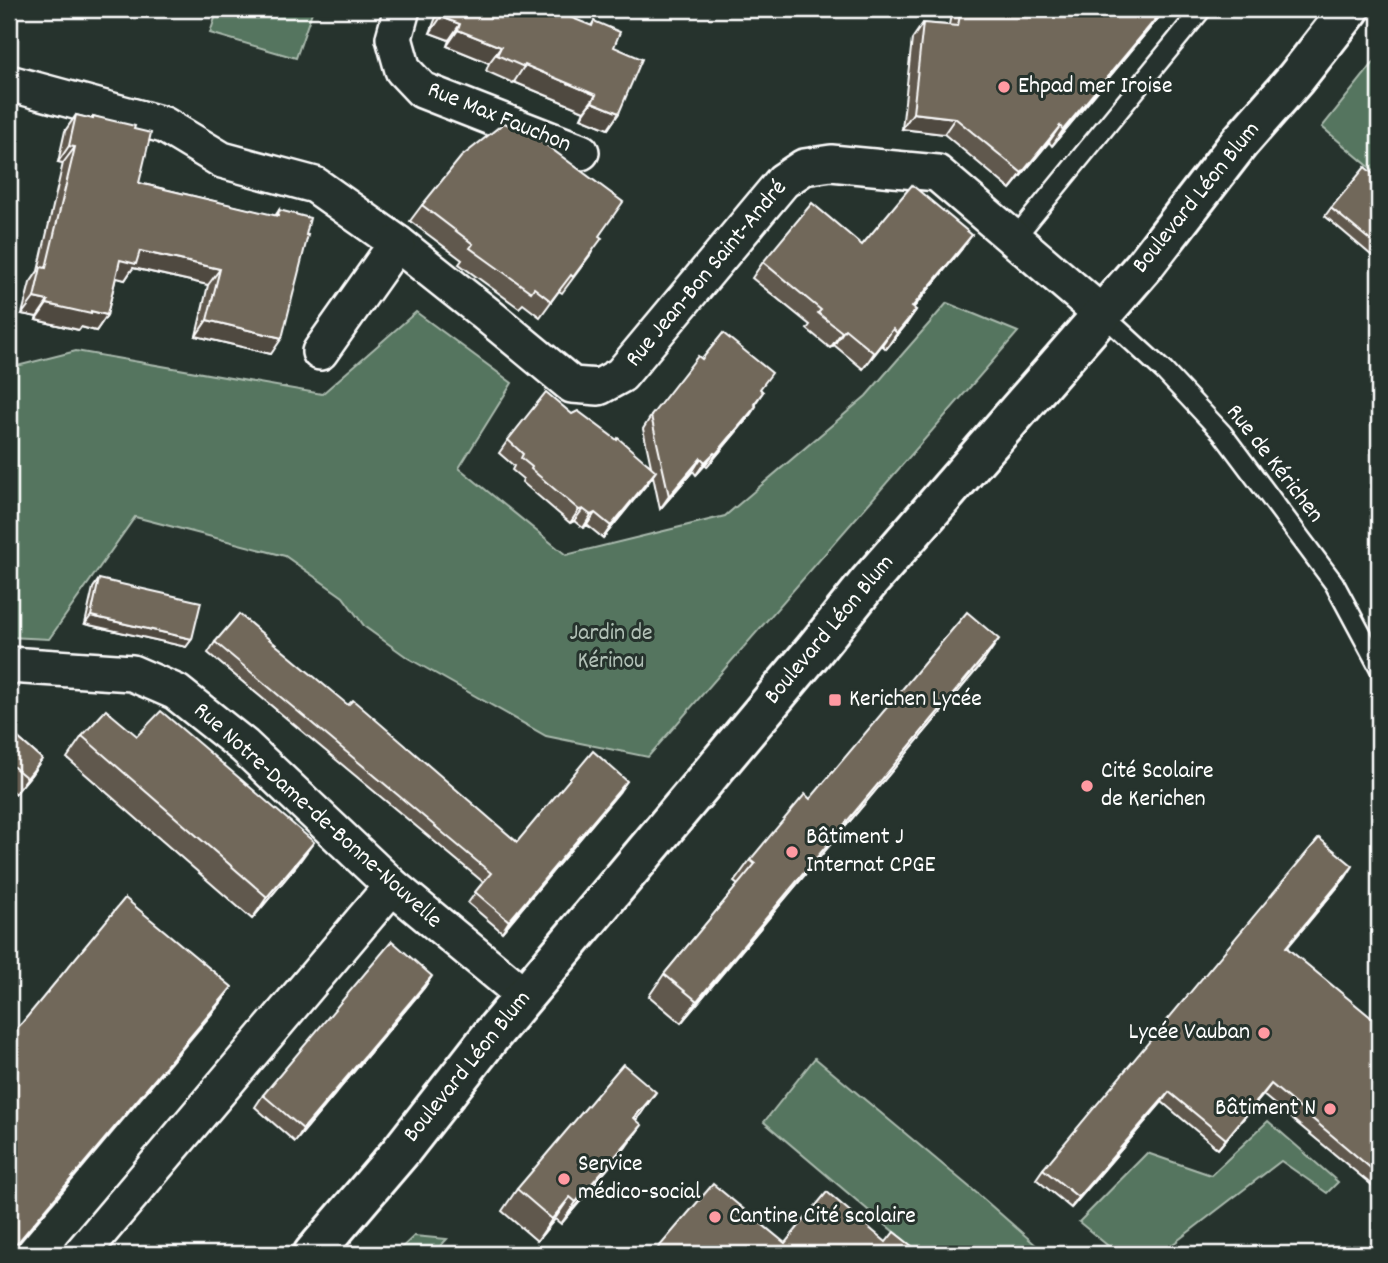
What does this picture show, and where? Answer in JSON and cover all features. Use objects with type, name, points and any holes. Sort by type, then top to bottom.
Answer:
[{"type":"main road","name":"Boulevard Léon Blum","points":[[313,1254],[401,1151],[490,1037],[867,583],[1151,258],[1240,143],[1350,9]]},
{"type":"street","name":"Rue Max Fauchon","points":[[402,9],[394,38],[403,70],[422,90],[581,152]]},
{"type":"street","name":"Rue Jean-Bon Saint-André","points":[[9,83],[164,125],[222,160],[315,185],[397,243],[572,385],[599,387],[621,375],[783,181],[804,167],[831,163],[937,173],[1101,313]]},
{"type":"street","points":[[320,352],[397,243]]},
{"type":"street","name":"Rue Notre-Dame-de-Bonne-Nouvelle","points":[[9,665],[132,673],[176,692],[244,746],[392,886],[525,996]]},
{"type":"street","points":[[81,1254],[392,886]]},
{"type":"lane","points":[[1014,239],[1202,9]]},
{"type":"lane","name":"Rue de Kérichen","points":[[1101,313],[1164,371],[1222,433],[1334,583],[1379,667]]},
{"type":"green space","points":[[218,9],[313,9],[296,58],[210,33]]},
{"type":"green space","points":[[1379,56],[1379,175],[1322,127]]},
{"type":"green space","name":"Jardin de Kérinou","points":[[947,303],[1018,332],[648,757],[546,736],[408,658],[365,627],[343,597],[285,556],[135,517],[49,639],[9,637],[9,368],[76,351],[322,394],[416,312],[512,383],[459,468],[566,555],[725,516],[866,396]]},
{"type":"green space","points":[[815,1058],[1046,1254],[920,1254],[764,1122]]},
{"type":"green space","points":[[1268,1121],[1338,1182],[1327,1193],[1281,1161],[1160,1254],[1118,1254],[1079,1222],[1147,1153],[1211,1175]]},
{"type":"green space","points":[[414,1236],[447,1239],[433,1254],[395,1254]]},
{"type":"building","points":[[444,9],[550,9],[592,26],[594,21],[620,32],[614,47],[642,59],[619,113],[592,102],[596,95],[497,55],[501,47],[458,30],[460,24],[441,17]]},
{"type":"building","name":"Ehpad mer Iroise","points":[[961,9],[1164,9],[1063,130],[1060,126],[1022,173],[955,118],[913,113],[923,23],[958,26]]},
{"type":"building","points":[[76,115],[93,119],[93,116],[135,126],[134,129],[151,133],[139,183],[278,216],[279,210],[310,218],[282,338],[207,320],[220,269],[140,251],[136,264],[120,260],[107,315],[47,304],[48,301],[34,298],[41,267],[46,268],[75,147],[69,146]]},
{"type":"building","points":[[504,123],[530,133],[623,202],[599,236],[602,238],[551,301],[534,288],[531,292],[470,248],[473,244],[422,205],[461,157]]},
{"type":"building","points":[[1365,167],[1379,179],[1377,246],[1331,208]]},
{"type":"building","points":[[912,185],[972,235],[912,307],[916,310],[897,333],[893,329],[874,353],[845,329],[842,332],[818,313],[821,310],[763,262],[812,203],[862,245]]},
{"type":"building","points":[[723,333],[772,373],[760,389],[763,392],[754,404],[756,406],[716,454],[705,462],[701,458],[669,496],[651,416],[698,356],[702,359]]},
{"type":"building","points":[[546,392],[572,414],[578,411],[617,440],[618,438],[656,471],[611,526],[595,513],[591,515],[583,509],[579,510],[531,469],[521,458],[523,454],[508,440]]},
{"type":"building","points":[[99,579],[201,602],[192,639],[91,616]]},
{"type":"building","name":"Bâtiment J Internat CPGE","points":[[967,612],[999,639],[697,1001],[664,974],[755,864],[750,860],[805,794],[810,799]]},
{"type":"building","points":[[239,614],[348,705],[353,700],[517,842],[593,751],[627,781],[509,921],[475,892],[491,873],[215,642]]},
{"type":"building","points":[[106,710],[137,736],[161,711],[314,842],[267,897],[82,736]]},
{"type":"building","points":[[9,730],[42,759],[27,778],[9,763]]},
{"type":"building","name":"Lycée Vauban","points":[[1319,838],[1353,866],[1286,947],[1379,1024],[1379,1083],[1371,1093],[1379,1101],[1379,1175],[1271,1084],[1226,1139],[1169,1092],[1078,1197],[1043,1169]]},
{"type":"building","points":[[125,898],[232,987],[9,1253],[9,1036]]},
{"type":"building","points":[[392,941],[432,976],[303,1129],[263,1095]]},
{"type":"building","name":"Service médico-social","points":[[623,1064],[656,1092],[634,1118],[642,1125],[576,1202],[570,1197],[552,1219],[517,1189]]},
{"type":"building","name":"Cantine Cité scolaire","points":[[713,1184],[785,1243],[827,1192],[886,1242],[894,1232],[922,1254],[653,1254]]},
{"type":"place","name":"Ehpad mer Iroise","points":[[1004,87]]},
{"type":"place","name":"Kerichen Lycée","points":[[835,700]]},
{"type":"place","name":"Cité Scolaire de Kerichen","points":[[1087,786]]},
{"type":"place","name":"Bâtiment J Internat CPGE","points":[[792,852]]},
{"type":"place","name":"Lycée Vauban","points":[[1264,1033]]},
{"type":"place","name":"Bâtiment N","points":[[1330,1109]]},
{"type":"place","name":"Service médico-social","points":[[564,1179]]},
{"type":"place","name":"Cantine Cité scolaire","points":[[715,1217]]}]
